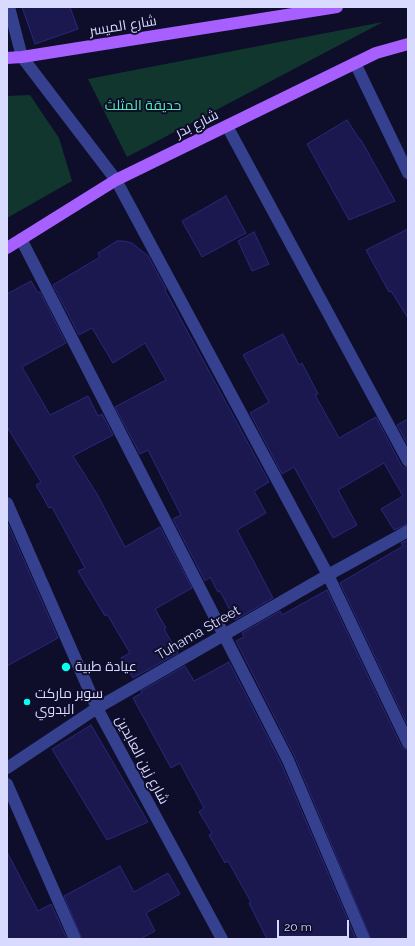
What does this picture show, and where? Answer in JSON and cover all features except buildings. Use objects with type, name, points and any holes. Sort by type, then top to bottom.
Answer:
[{"type":"main road","name":"شارع الميسر","points":[[7,58],[22,58],[337,7]]},
{"type":"main road","name":"شارع بدر","points":[[7,248],[116,180],[376,53],[408,44]]},
{"type":"street","points":[[9,7],[22,58],[116,180],[328,575],[408,743]]},
{"type":"street","points":[[355,63],[408,173]]},
{"type":"street","points":[[227,126],[408,461]]},
{"type":"street","points":[[21,239],[288,760],[364,939]]},
{"type":"street","name":"شارع زين العابدين","points":[[7,503],[97,708],[222,939]]},
{"type":"street","name":"Tuhama Street","points":[[7,768],[97,708],[328,575],[408,531]]},
{"type":"street","points":[[7,784],[75,939]]},
{"type":"green space","name":"حديقة المثلث","points":[[383,22],[127,157],[88,79]]},
{"type":"green space","points":[[30,95],[59,138],[72,181],[7,218],[7,96]]},
{"type":"place","name":"عيادة طبية","points":[[66,667]]},
{"type":"place","name":"سوبر ماركت البدوي","points":[[27,702]]}]
